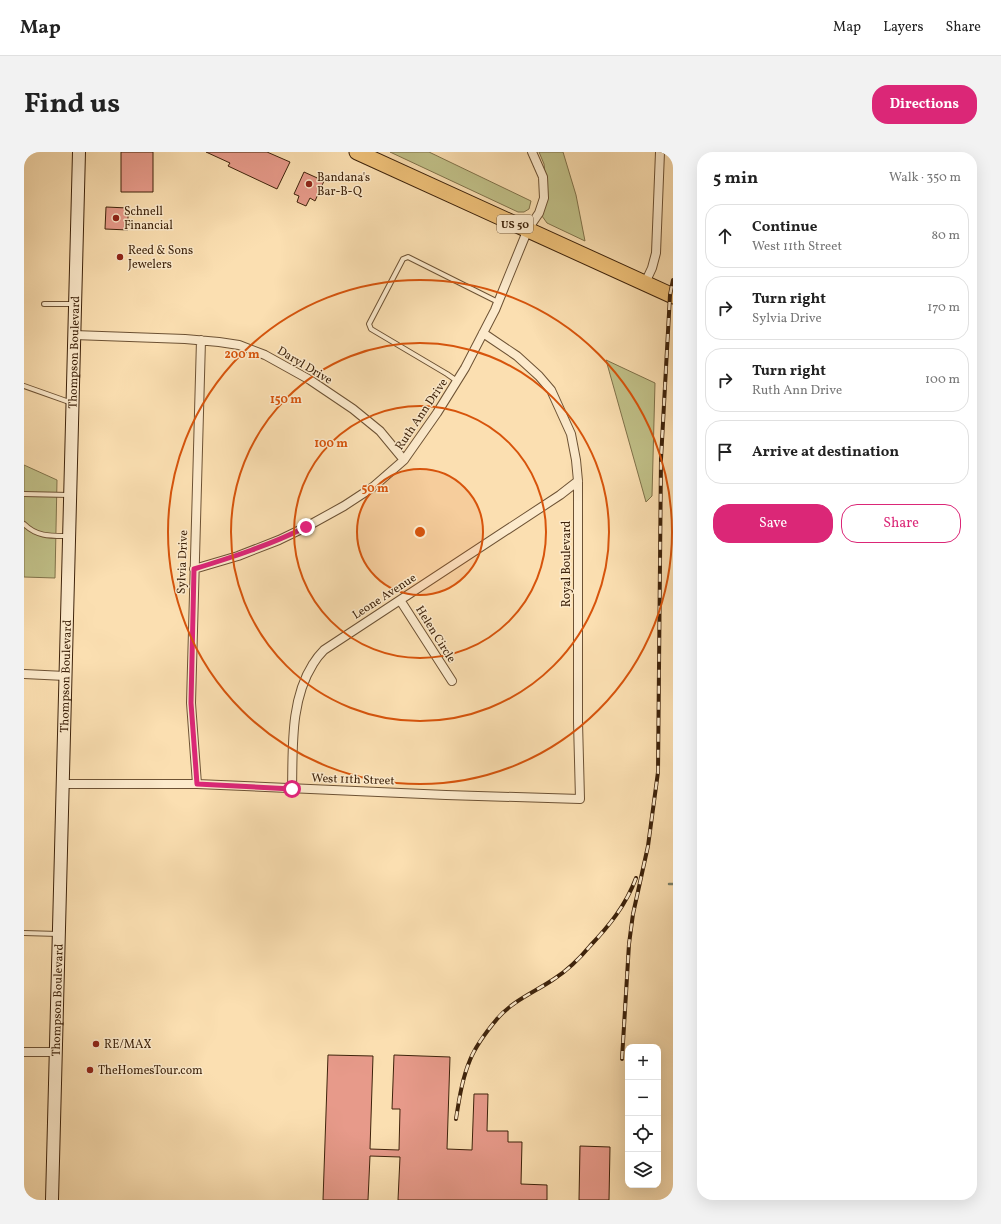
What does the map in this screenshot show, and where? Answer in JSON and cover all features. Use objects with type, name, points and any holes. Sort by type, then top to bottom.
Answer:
[{"type":"highway","name":"US 50","points":[[357,152],[673,296]]},
{"type":"main road","name":"Thompson Boulevard","points":[[52,1200],[79,152]]},
{"type":"street","name":"Ruth Ann Drive","points":[[194,569],[238,556],[279,540],[306,527],[373,488],[404,460],[437,414],[457,381],[498,302],[528,229],[540,213],[544,198],[543,177],[532,152]]},
{"type":"street","points":[[645,284],[652,268],[656,253],[660,152]]},
{"type":"street","name":"Royal Boulevard","points":[[483,333],[518,356],[551,390],[570,434],[576,460],[578,481],[578,722],[580,799],[548,798]]},
{"type":"street","name":"Daryl Drive","points":[[74,335],[201,340],[239,345],[265,355],[310,380],[353,409],[380,431],[404,460]]},
{"type":"street","name":"Sylvia Drive","points":[[197,784],[191,703],[201,340]]},
{"type":"street","name":"Leone Avenue","points":[[292,789],[293,730],[304,680],[313,664],[324,650],[560,495],[578,481]]},
{"type":"street","name":"Helen Circle","points":[[400,600],[452,681]]},
{"type":"street","points":[[24,674],[66,676]]},
{"type":"street","name":"West 11th Street","points":[[62,784],[197,784],[292,789],[548,798]]},
{"type":"street","points":[[24,1052],[55,1052]]},
{"type":"lane","points":[[457,381],[371,329],[369,324],[403,259],[408,257],[498,302]]},
{"type":"lane","points":[[44,304],[75,304]]},
{"type":"lane","points":[[24,386],[72,403]]},
{"type":"lane","points":[[24,494],[70,495]]},
{"type":"lane","points":[[24,524],[31,530],[44,536],[69,536]]},
{"type":"lane","points":[[24,933],[58,934]]},
{"type":"green space","points":[[390,152],[429,152],[531,201],[529,209],[524,212],[518,212]]},
{"type":"green space","points":[[539,152],[563,152],[576,195],[585,241],[547,223],[542,216],[546,183],[544,164]]},
{"type":"green space","points":[[606,360],[655,383],[652,496],[646,502]]},
{"type":"green space","points":[[24,465],[57,480],[55,578],[24,577]]},
{"type":"building","points":[[121,152],[153,152],[153,192],[121,192]]},
{"type":"building","points":[[206,152],[267,152],[290,162],[277,189],[228,166],[230,163]]},
{"type":"building","points":[[304,172],[324,181],[315,201],[310,198],[306,206],[297,202],[299,196],[294,194]]},
{"type":"building","points":[[106,207],[128,208],[128,230],[105,229]]},
{"type":"building","points":[[328,1055],[373,1056],[370,1149],[399,1150],[400,1109],[392,1109],[394,1055],[450,1057],[447,1149],[472,1150],[474,1094],[488,1094],[487,1131],[508,1131],[508,1142],[522,1142],[521,1184],[547,1185],[547,1200],[398,1200],[400,1157],[370,1156],[368,1200],[323,1200]]},
{"type":"building","points":[[580,1146],[610,1147],[609,1200],[579,1200]]},
{"type":"railway","points":[[622,1059],[629,944],[633,914],[648,846],[658,772],[661,459],[670,295],[673,280]]},
{"type":"railway","points":[[456,1119],[467,1067],[472,1054],[486,1033],[497,1019],[510,1007],[547,984],[569,968],[578,959],[604,931],[616,915],[632,888],[636,878]]},
{"type":"place","name":"Bandana's Bar-B-Q","points":[[309,184]]},
{"type":"place","name":"Schnell Financial","points":[[116,218]]},
{"type":"place","name":"Reed & Sons Jewelers","points":[[120,257]]},
{"type":"place","name":"RE/MAX","points":[[96,1044]]},
{"type":"place","name":"TheHomesTour.com","points":[[90,1070]]},
{"type":"route","points":[[292,789],[197,784],[191,703],[194,569],[238,556],[279,540],[306,527]]}]
